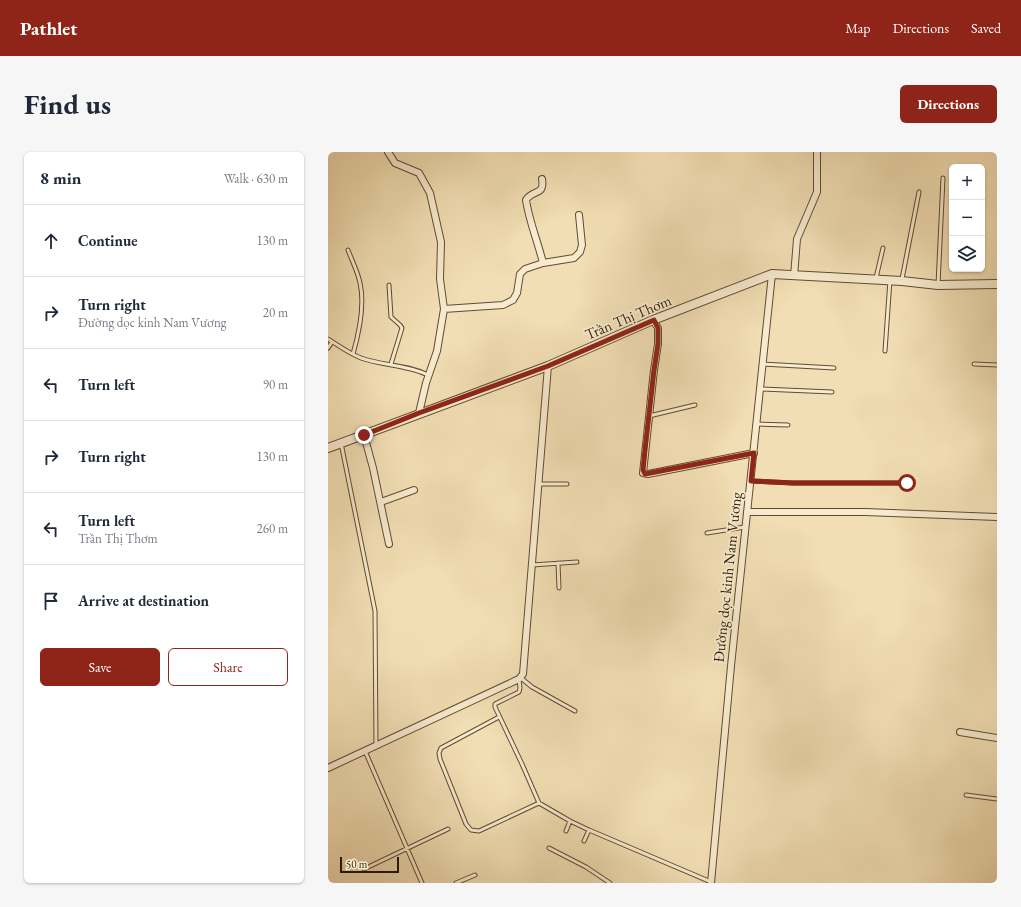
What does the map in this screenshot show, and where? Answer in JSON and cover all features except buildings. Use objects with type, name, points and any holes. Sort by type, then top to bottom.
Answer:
[{"type":"street","points":[[388,152],[395,163],[419,173],[430,193],[441,242],[440,279],[444,309],[437,351],[428,375],[419,413]]},
{"type":"street","points":[[794,276],[797,239],[817,192],[817,152]]},
{"type":"street","points":[[542,179],[543,186],[541,190],[528,197],[526,200],[529,217],[535,231],[543,263]]},
{"type":"street","points":[[444,309],[503,305],[513,300],[517,293],[520,274],[525,269],[543,263],[574,258],[580,252],[582,245],[579,215]]},
{"type":"street","name":"Trần Thị Thơm","points":[[328,448],[548,366],[654,320],[772,274],[890,280],[938,285],[997,284]]},
{"type":"street","name":"Đường dọc kinh Nam Vương","points":[[711,883],[731,666],[772,274]]},
{"type":"street","points":[[654,320],[658,328],[658,344],[643,470],[645,474],[754,453]]},
{"type":"street","points":[[328,768],[520,678],[523,674],[548,366]]},
{"type":"street","points":[[364,435],[389,544]]},
{"type":"street","points":[[380,502],[414,490]]},
{"type":"street","points":[[747,512],[865,512],[997,517]]},
{"type":"street","points":[[960,732],[997,738]]},
{"type":"lane","points":[[938,285],[943,178]]},
{"type":"lane","points":[[902,281],[919,192]]},
{"type":"lane","points":[[875,280],[883,248]]},
{"type":"lane","points":[[348,250],[360,283],[362,310],[360,331],[353,354]]},
{"type":"lane","points":[[885,351],[890,280]]},
{"type":"lane","points":[[389,286],[391,317],[402,328],[391,364]]},
{"type":"lane","points":[[328,339],[360,358],[419,371],[428,375]]},
{"type":"lane","points":[[328,348],[332,342]]},
{"type":"lane","points":[[762,364],[834,368]]},
{"type":"lane","points":[[974,364],[997,365]]},
{"type":"lane","points":[[760,389],[832,392]]},
{"type":"lane","points":[[649,416],[695,405]]},
{"type":"lane","points":[[757,424],[788,425]]},
{"type":"lane","points":[[341,443],[375,611],[376,746]]},
{"type":"lane","points":[[751,481],[793,483],[907,483]]},
{"type":"lane","points":[[538,484],[567,484]]},
{"type":"lane","points":[[707,533],[745,527]]},
{"type":"lane","points":[[532,565],[577,562]]},
{"type":"lane","points":[[558,563],[559,588]]},
{"type":"lane","points":[[520,678],[519,692],[495,704],[495,707],[539,803],[589,830],[711,883]]},
{"type":"lane","points":[[520,678],[532,687],[575,711]]},
{"type":"lane","points":[[499,717],[447,744],[441,748],[439,753],[466,824],[472,830],[479,831],[539,803]]},
{"type":"lane","points":[[365,751],[422,883]]},
{"type":"lane","points":[[966,795],[997,799]]},
{"type":"lane","points":[[566,831],[570,821]]},
{"type":"lane","points":[[364,869],[448,829]]},
{"type":"lane","points":[[584,841],[589,830]]},
{"type":"lane","points":[[549,848],[586,867],[610,883]]},
{"type":"lane","points":[[456,883],[475,874]]},
{"type":"route","points":[[364,435],[419,413],[548,366],[654,320],[658,328],[658,344],[643,473],[648,474],[687,467],[754,453],[751,481],[793,483],[907,483]]}]
